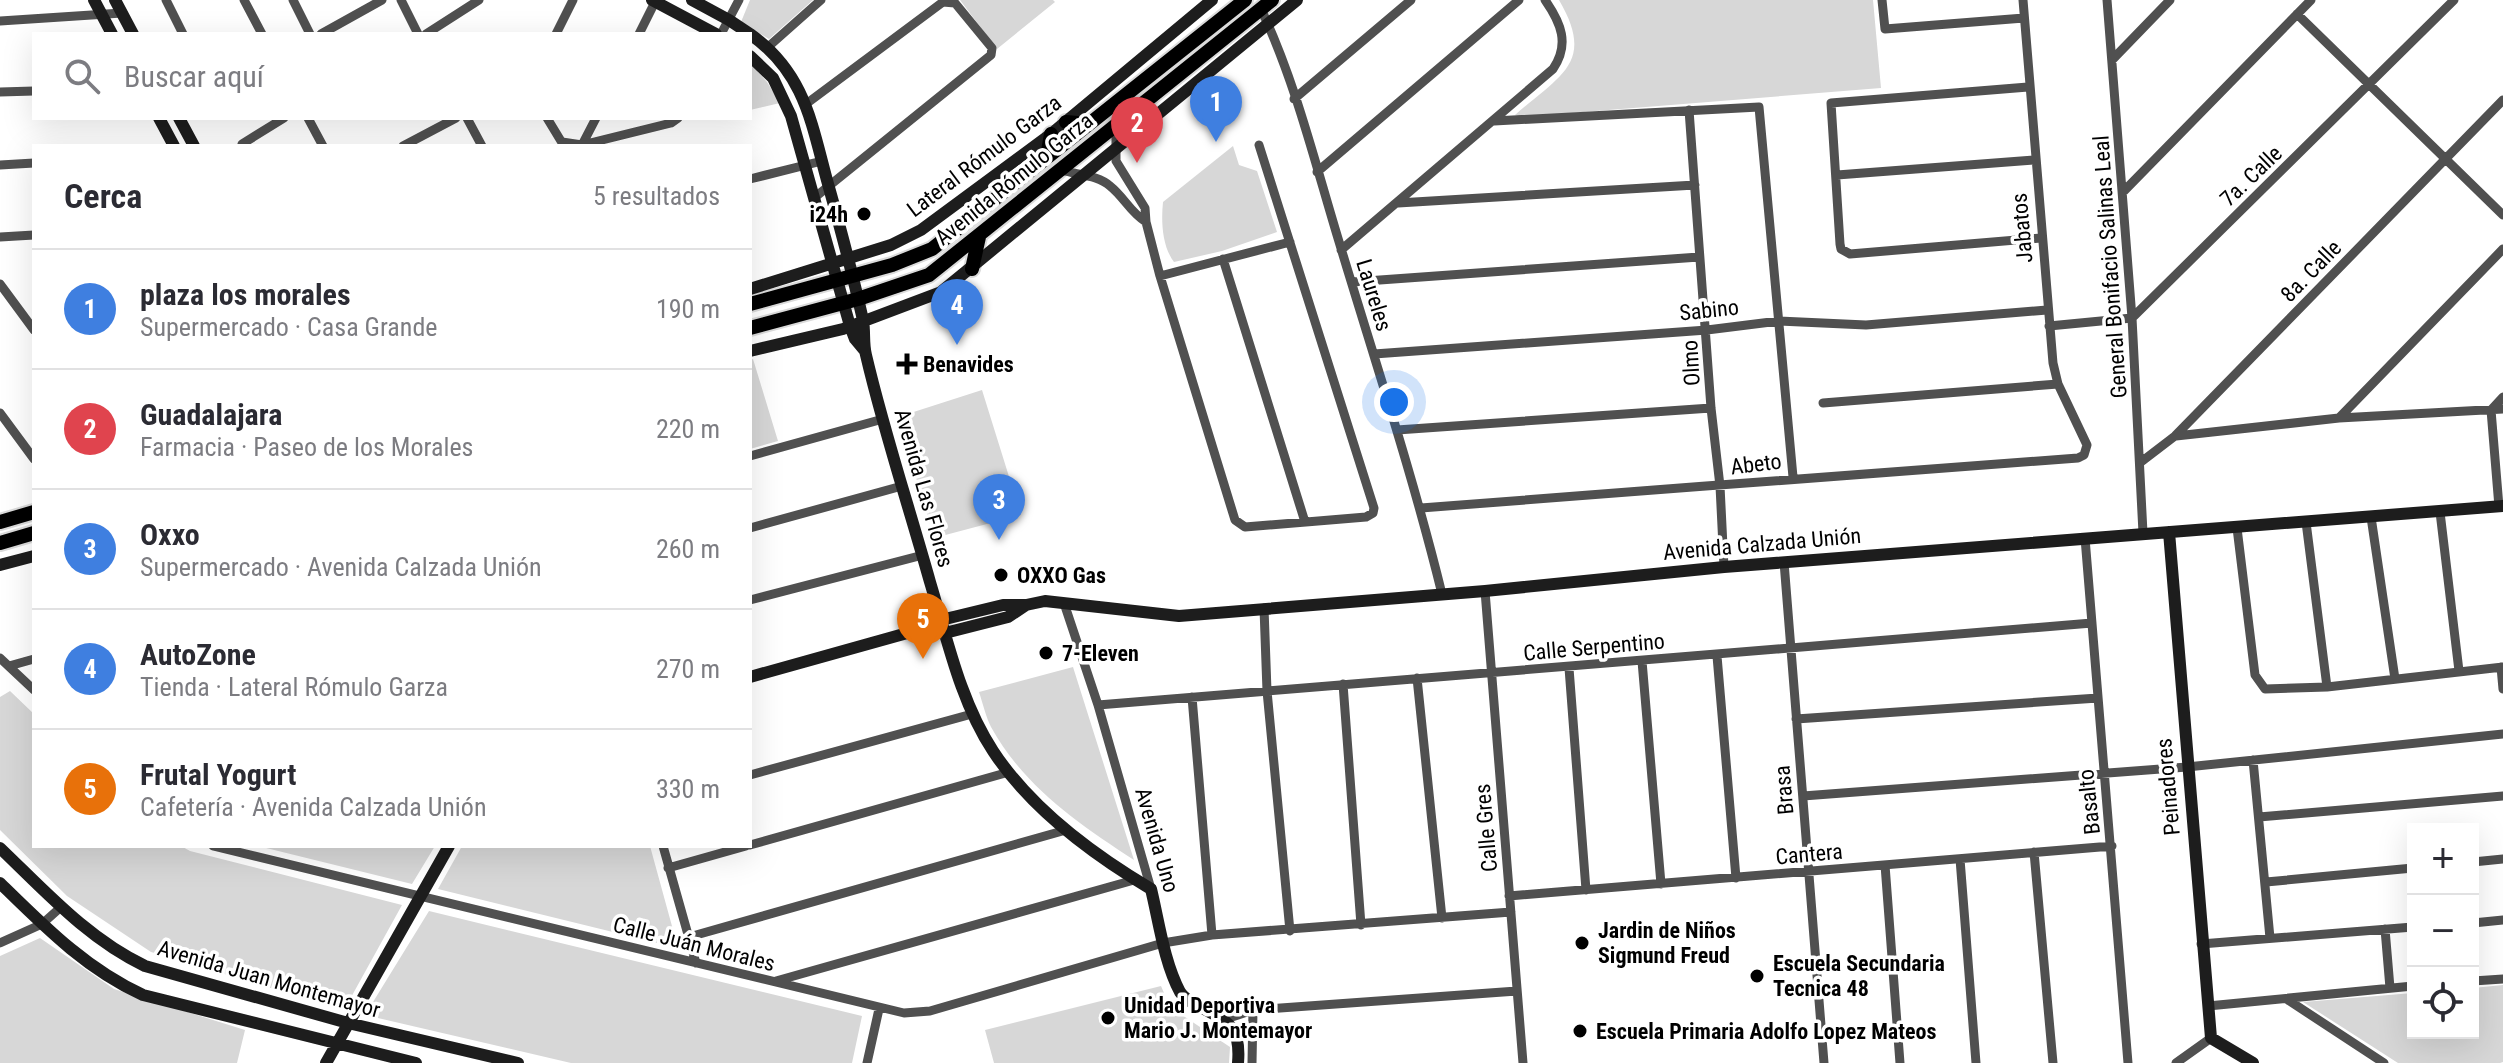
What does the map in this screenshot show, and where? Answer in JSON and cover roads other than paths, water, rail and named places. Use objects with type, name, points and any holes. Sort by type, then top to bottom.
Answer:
[{"type":"main road","name":"Avenida Rómulo Garza","points":[[752,303],[904,261],[932,249],[1245,0]]},
{"type":"main road","name":"Avenida Rómulo Garza","points":[[752,327],[843,303],[857,295],[929,275],[1267,5]]},
{"type":"main road","points":[[1066,122],[1088,124]]},
{"type":"main road","points":[[1047,157],[1051,134]]},
{"type":"main road","points":[[972,269],[979,237]]},
{"type":"main road","points":[[857,295],[918,271],[932,249]]},
{"type":"main road","points":[[0,522],[32,513]]},
{"type":"main road","points":[[0,543],[32,534]]},
{"type":"street","points":[[94,0],[111,32]]},
{"type":"street","points":[[115,0],[132,32]]},
{"type":"street","points":[[166,0],[182,32]]},
{"type":"street","points":[[244,0],[261,32]]},
{"type":"street","points":[[293,0],[309,32]]},
{"type":"street","points":[[325,32],[382,0]]},
{"type":"street","points":[[401,0],[417,32]]},
{"type":"street","points":[[429,32],[479,0]]},
{"type":"street","points":[[557,32],[573,0]]},
{"type":"street","name":"Avenida Las Flores","points":[[692,0],[747,32]]},
{"type":"street","points":[[720,32],[739,0]]},
{"type":"street","points":[[768,47],[821,0]]},
{"type":"street","name":"Lateral Rómulo Garza","points":[[752,288],[891,245],[921,230],[1051,134],[1212,0]]},
{"type":"street","points":[[752,350],[857,324],[941,292],[1297,0]]},
{"type":"street","points":[[1294,99],[1411,0]]},
{"type":"street","points":[[1317,172],[1519,0]]},
{"type":"street","points":[[1341,250],[1553,69],[1563,50],[1561,30],[1545,0]]},
{"type":"street","points":[[1882,0],[1885,29],[2024,18]]},
{"type":"street","name":"Jabatos","points":[[2023,0],[2049,326],[2058,384],[2087,445]]},
{"type":"street","name":"General Bonifacio Salinas Leal","points":[[2107,0],[2124,191],[2143,533]]},
{"type":"street","points":[[2112,60],[2170,0]]},
{"type":"street","points":[[2124,191],[2311,0]]},
{"type":"street","name":"7a. Calle","points":[[2132,318],[2454,0]]},
{"type":"street","points":[[640,32],[653,1],[714,32]]},
{"type":"street","points":[[806,104],[943,2],[955,3],[993,52],[814,198]]},
{"type":"street","name":"Laureles","points":[[1267,5],[1268,25],[1352,282],[1421,508],[1442,594]]},
{"type":"street","points":[[0,21],[122,13]]},
{"type":"street","points":[[2297,14],[2503,215]]},
{"type":"street","name":"Avenida Las Flores","points":[[752,35],[768,47],[792,78],[806,104],[850,259],[857,295],[855,339],[865,351],[941,620],[972,714],[995,755],[1035,802],[1066,830],[1151,889]]},
{"type":"street","name":"Avenida Las Flores","points":[[752,58],[773,78],[791,116],[843,303],[857,324]]},
{"type":"street","points":[[2028,87],[1831,103],[1840,244],[1841,249],[1850,254],[2041,238]]},
{"type":"street","points":[[0,92],[32,91]]},
{"type":"street","name":"8a. Calle","points":[[2141,462],[2175,436],[2503,100]]},
{"type":"street","points":[[1494,121],[1759,107],[1793,477]]},
{"type":"street","name":"Olmo","points":[[1689,110],[1724,567]]},
{"type":"street","points":[[160,120],[173,144]]},
{"type":"street","points":[[180,120],[193,144]]},
{"type":"street","points":[[242,144],[281,120]]},
{"type":"street","points":[[310,120],[322,144]]},
{"type":"street","points":[[407,144],[452,120]]},
{"type":"street","points":[[468,120],[481,144]]},
{"type":"street","points":[[548,120],[563,144]]},
{"type":"street","points":[[583,144],[595,120]]},
{"type":"street","points":[[586,144],[674,121]]},
{"type":"street","points":[[1116,125],[1114,151],[1119,168],[1144,205],[1160,276],[1235,520],[1245,527],[1366,517],[1373,513],[1374,508],[1259,145]]},
{"type":"street","points":[[1837,175],[2034,160]]},
{"type":"street","points":[[752,178],[822,161]]},
{"type":"street","points":[[0,165],[32,163]]},
{"type":"street","points":[[1062,170],[1111,186],[1132,212],[1146,222]]},
{"type":"street","points":[[1398,203],[1695,185]]},
{"type":"street","points":[[0,237],[32,235]]},
{"type":"street","points":[[1160,276],[1290,242]]},
{"type":"street","points":[[2339,418],[2503,249]]},
{"type":"street","points":[[1352,282],[1699,257]]},
{"type":"street","points":[[1223,259],[1305,522]]},
{"type":"street","points":[[0,284],[32,327]]},
{"type":"street","name":"Sabino","points":[[1374,354],[1707,330],[1779,321],[1866,325],[2047,310]]},
{"type":"street","points":[[2049,326],[2132,318]]},
{"type":"street","points":[[1823,403],[2058,384]]},
{"type":"street","points":[[2501,506],[2491,410],[2503,397]]},
{"type":"street","points":[[1397,430],[1711,408]]},
{"type":"street","points":[[2175,436],[2339,418],[2503,409]]},
{"type":"street","points":[[0,413],[32,456]]},
{"type":"street","points":[[752,455],[883,419]]},
{"type":"street","name":"Abeto","points":[[1421,508],[1720,486],[1793,477],[2078,458],[2087,451],[2087,445]]},
{"type":"street","points":[[752,527],[902,486]]},
{"type":"street","name":"Avenida Calzada Unión","points":[[752,676],[918,630],[941,620],[1003,605],[1045,601],[1172,616],[1485,591],[1784,562],[2501,506]]},
{"type":"street","points":[[2440,512],[2459,671]]},
{"type":"street","points":[[2371,517],[2395,679]]},
{"type":"street","points":[[2306,522],[2327,687]]},
{"type":"street","points":[[2237,528],[2255,675],[2265,689],[2327,687],[2502,667],[2503,689]]},
{"type":"street","name":"Peinadores","points":[[2169,532],[2211,1038]]},
{"type":"street","name":"Basalto","points":[[2085,538],[2128,1063]]},
{"type":"street","points":[[752,599],[923,555]]},
{"type":"street","points":[[0,565],[32,557]]},
{"type":"street","name":"Brasa","points":[[1784,562],[1824,1063]]},
{"type":"street","name":"Calle Gres","points":[[1485,591],[1523,1063]]},
{"type":"street","name":"Avenida Uno","points":[[1064,603],[1098,705],[1151,889],[1163,943],[1183,996],[1223,1020]]},
{"type":"street","name":"Avenida Calzada Unión","points":[[918,630],[945,633],[1008,617],[1026,605]]},
{"type":"street","points":[[1264,608],[1267,691],[1290,931]]},
{"type":"street","name":"Calle Serpentino","points":[[1098,705],[2092,623]]},
{"type":"street","points":[[1717,656],[1736,878]]},
{"type":"street","points":[[0,658],[32,688]]},
{"type":"street","points":[[9,666],[32,660]]},
{"type":"street","points":[[1642,661],[1661,884]]},
{"type":"street","points":[[1569,668],[1586,890]]},
{"type":"street","points":[[1417,678],[1442,918]]},
{"type":"street","points":[[1343,684],[1361,925]]},
{"type":"street","points":[[1192,697],[1212,935]]},
{"type":"street","points":[[1796,719],[2098,698]]},
{"type":"street","points":[[752,774],[972,714]]},
{"type":"street","points":[[1803,796],[2187,767],[2503,734]]},
{"type":"street","points":[[2253,760],[2270,938]]},
{"type":"street","points":[[752,844],[1009,772]]},
{"type":"street","points":[[2259,817],[2503,796]]},
{"type":"street","points":[[689,937],[1066,830]]},
{"type":"street","name":"Cantera","points":[[1509,896],[2112,846]]},
{"type":"street","name":"Avenida Juan Montemayor","points":[[0,848],[61,907],[117,953],[145,966],[348,1023],[518,1063]]},
{"type":"street","name":"Calle Juán Morales","points":[[221,848],[904,1013],[930,1011],[1163,943],[1212,935],[1511,912]]},
{"type":"street","points":[[326,1063],[448,848]]},
{"type":"street","points":[[663,848],[696,963]]},
{"type":"street","points":[[668,868],[738,848]]},
{"type":"street","points":[[2034,852],[2053,1063]]},
{"type":"street","points":[[1960,859],[1976,1063]]},
{"type":"street","points":[[2479,861],[2503,859]]},
{"type":"street","points":[[1885,865],[1900,1063]]},
{"type":"street","points":[[2266,882],[2407,869]]},
{"type":"street","points":[[774,982],[1134,880]]},
{"type":"street","name":"Avenida Juan Montemayor","points":[[0,883],[83,960],[115,982],[143,995],[416,1063]]},
{"type":"street","points":[[0,943],[42,924],[61,907]]},
{"type":"street","points":[[2479,922],[2503,920]]},
{"type":"street","points":[[2201,944],[2407,927]]},
{"type":"street","points":[[2385,929],[2390,988]]},
{"type":"street","points":[[2479,981],[2503,979]]},
{"type":"street","points":[[2208,1006],[2407,987]]},
{"type":"street","points":[[1238,1063],[1240,1042],[1237,1033],[1223,1020],[1253,1010],[1517,991]]},
{"type":"street","points":[[2288,1000],[2384,1063]]},
{"type":"street","points":[[867,1063],[879,1009]]},
{"type":"street","points":[[1252,1063],[1253,1010]]},
{"type":"street","points":[[2176,1063],[2211,1038],[2253,1063]]},
{"type":"place","name":"plaza los morales","points":[[1216,142]]},
{"type":"place","name":"Guadalajara","points":[[1137,163]]},
{"type":"place","name":"i24h","points":[[864,214]]},
{"type":"place","name":"AutoZone","points":[[957,345]]},
{"type":"place","name":"Benavides","points":[[907,364]]},
{"type":"place","name":"Oxxo","points":[[999,540]]},
{"type":"place","name":"OXXO Gas","points":[[1001,575]]},
{"type":"place","name":"7-Eleven","points":[[1046,653]]},
{"type":"place","name":"Frutal Yogurt","points":[[923,659]]},
{"type":"place","name":"Jardin de Niños Sigmund Freud","points":[[1582,943]]},
{"type":"place","name":"Escuela Secundaria Tecnica 48","points":[[1757,976]]},
{"type":"place","name":"Unidad Deportiva Mario J. Montemayor","points":[[1108,1018]]},
{"type":"place","name":"Escuela Primaria Adolfo Lopez Mateos","points":[[1580,1031]]}]
